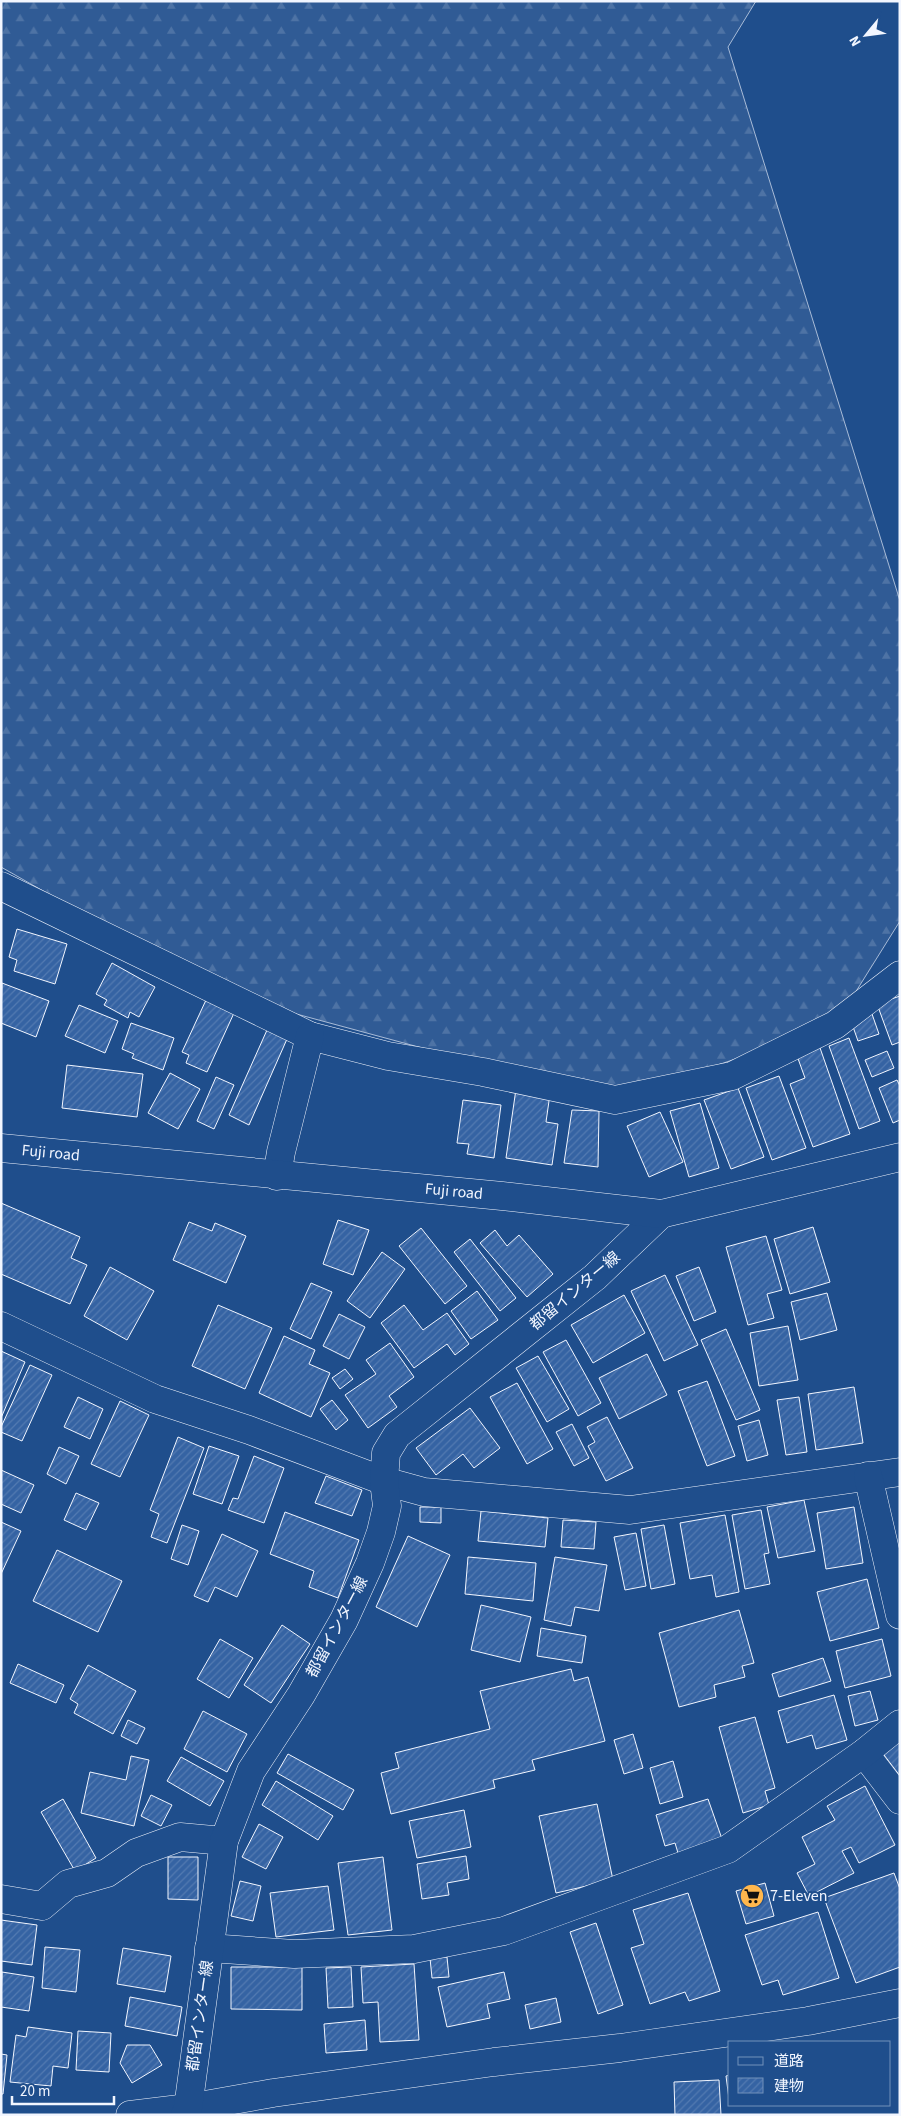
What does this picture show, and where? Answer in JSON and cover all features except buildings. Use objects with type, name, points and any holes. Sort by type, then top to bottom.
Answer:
[{"type":"main road","points":[[1,886],[310,1036],[388,1056],[483,1072],[615,1100],[732,1076],[836,1025],[900,975]]},
{"type":"main road","points":[[277,1176],[281,1152],[310,1036]]},
{"type":"main road","name":"Fuji road","points":[[1,1148],[277,1176],[502,1196],[661,1214],[900,1158]]},
{"type":"main road","name":"都留インター線","points":[[186,2111],[224,1841],[251,1771],[301,1695],[344,1620],[359,1588],[381,1532],[387,1506],[384,1481],[386,1453],[396,1435],[595,1277],[661,1214]]},
{"type":"main road","points":[[1,1326],[155,1399],[249,1430],[384,1481],[424,1492],[630,1510],[900,1472]]},
{"type":"main road","points":[[868,1476],[900,1615]]},
{"type":"main road","points":[[209,1948],[294,1954],[414,1949],[504,1931],[728,1849],[864,1753],[900,1724]]},
{"type":"main road","points":[[864,1753],[900,1800]]},
{"type":"main road","points":[[1,1899],[42,1906],[68,1884],[107,1873],[136,1853],[180,1837],[224,1841]]},
{"type":"main road","points":[[130,2115],[186,2111],[273,2092],[494,2062],[620,2048],[808,2021],[900,2003]]},
{"type":"green space","points":[[1,1],[756,1],[728,47],[900,601],[900,921],[835,1025],[615,1100],[226,995],[1,867]]},
{"type":"place","name":"7-Eleven","points":[[752,1896]]}]
